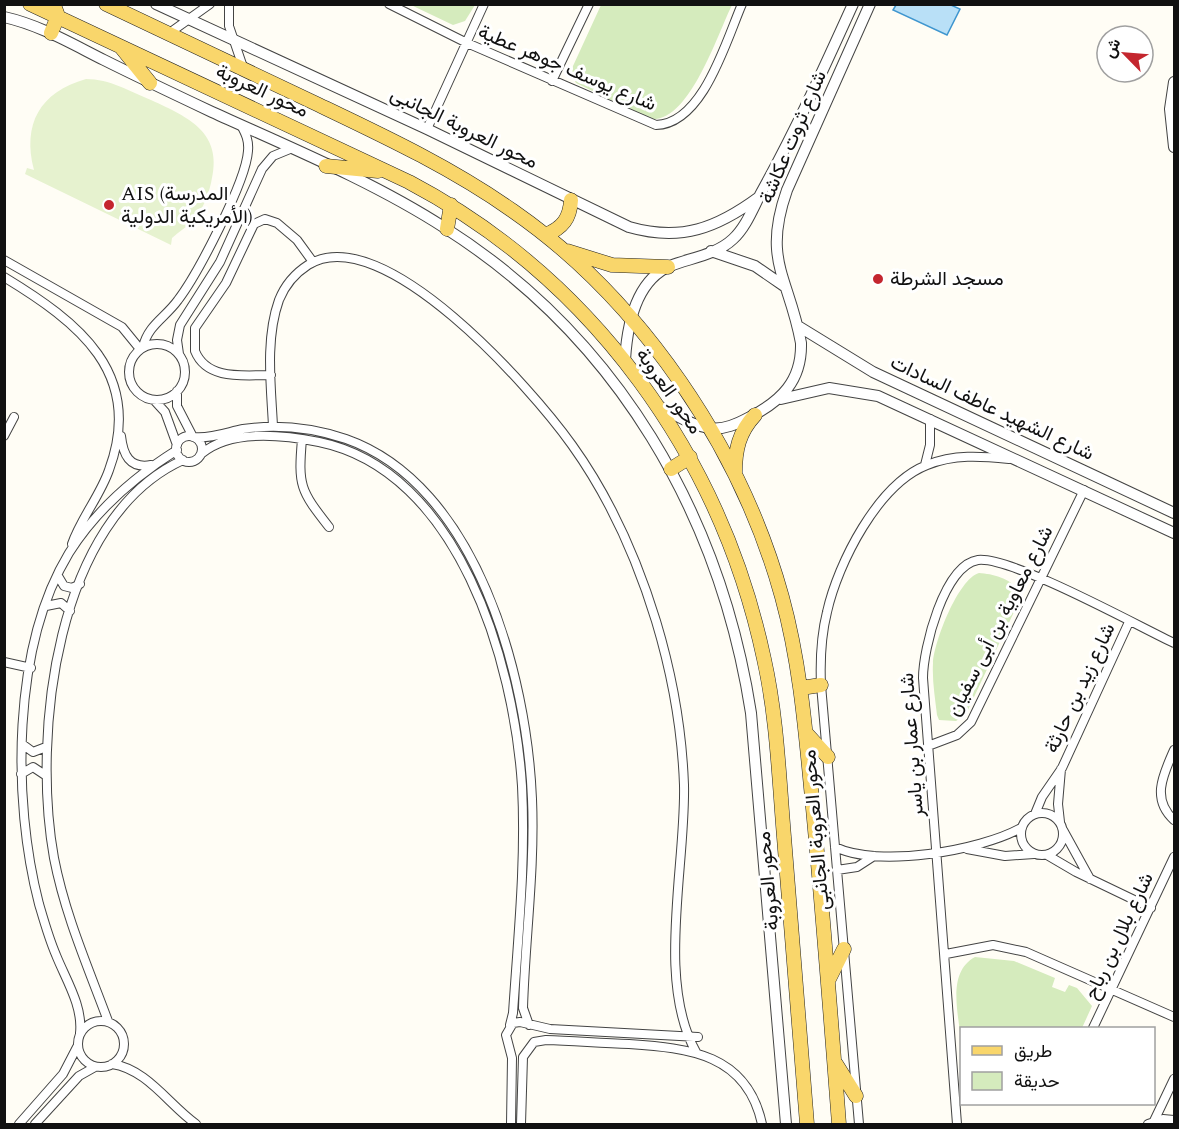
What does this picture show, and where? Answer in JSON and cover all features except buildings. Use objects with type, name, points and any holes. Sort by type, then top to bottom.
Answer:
[{"type":"main road","name":"محور العروبة","points":[[30,4],[55,10],[118,44],[387,172],[451,205],[540,272],[580,310],[625,360],[658,406],[690,458],[732,547],[756,622],[768,680],[776,739],[807,1125]]},
{"type":"main road","name":"محور العروبة","points":[[106,4],[425,155],[487,193],[560,248],[630,319],[671,369],[710,428],[735,476],[768,552],[782,597],[801,688],[839,1125]]},
{"type":"main road","points":[[51,33],[55,10]]},
{"type":"main road","points":[[118,44],[150,83]]},
{"type":"main road","points":[[326,166],[387,172]]},
{"type":"main road","points":[[545,235],[556,231],[565,222],[572,200]]},
{"type":"main road","points":[[447,229],[451,205]]},
{"type":"main road","points":[[560,248],[612,265],[668,267]]},
{"type":"main road","points":[[735,476],[736,449],[740,436],[755,415]]},
{"type":"main road","points":[[671,469],[690,458]]},
{"type":"main road","points":[[801,688],[820,685]]},
{"type":"main road","points":[[806,733],[828,757]]},
{"type":"main road","points":[[828,981],[844,949]]},
{"type":"main road","points":[[835,1061],[856,1095]]},
{"type":"street","name":"محور العروبة الجانبى","points":[[156,4],[427,129],[629,227],[661,234],[682,233],[719,224],[759,197]]},
{"type":"street","points":[[168,34],[210,4]]},
{"type":"street","points":[[229,4],[229,26],[237,42],[244,70]]},
{"type":"street","name":"شارع يوسف جوهر عطية","points":[[389,4],[467,43],[647,123],[668,125],[685,115],[698,99],[742,4]]},
{"type":"street","points":[[427,129],[484,4]]},
{"type":"street","points":[[552,81],[589,4]]},
{"type":"street","name":"شارع ثروت عكاشة","points":[[625,360],[630,319],[645,289],[668,267],[711,251],[732,240],[778,163],[853,4]]},
{"type":"street","name":"شارع ثروت عكاشة","points":[[710,428],[734,425],[781,399],[796,373],[802,357],[798,326],[784,286],[775,240],[781,207],[870,4]]},
{"type":"street","points":[[4,17],[51,33],[150,83],[388,195],[447,229],[512,277],[571,332],[626,398],[671,469],[709,548],[729,609],[745,671],[751,713],[786,1125]]},
{"type":"street","points":[[1174,82],[1170,109],[1174,147]]},
{"type":"street","points":[[183,460],[165,412],[154,400],[140,394],[130,382],[129,368],[151,327],[171,309],[183,292],[229,205],[247,156],[247,137],[241,125]]},
{"type":"street","points":[[201,454],[201,444],[194,437],[176,402],[185,375],[177,340],[180,325],[220,262],[262,170],[273,156],[290,149]]},
{"type":"street","points":[[271,375],[227,375],[210,369],[195,351],[195,328],[226,283],[250,230],[258,221],[269,219],[284,228],[297,240],[313,262]]},
{"type":"street","points":[[711,251],[755,266],[784,286]]},
{"type":"street","points":[[273,426],[271,375],[273,333],[279,300],[295,274],[313,262],[338,256],[362,259],[402,281],[456,321],[504,363],[553,419],[579,455],[614,514],[650,603],[669,669],[676,707],[684,802],[676,964],[680,1014],[687,1036],[696,1052]]},
{"type":"street","points":[[4,260],[123,327],[141,348]]},
{"type":"street","points":[[4,277],[59,312],[91,344],[111,378],[117,399],[126,457],[136,465],[154,465]]},
{"type":"street","name":"شارع الشهيد عاطف السادات","points":[[798,326],[873,372],[1174,513]]},
{"type":"street","points":[[141,348],[154,344],[165,344],[179,354]]},
{"type":"street","name":"شارع الشهيد عاطف السادات","points":[[781,399],[812,390],[854,390],[878,396],[1174,533]]},
{"type":"street","points":[[154,400],[169,397],[178,391]]},
{"type":"street","points":[[658,406],[710,428]]},
{"type":"street","points":[[4,436],[14,417]]},
{"type":"street","name":"شارع الشهيد عاطف السادات","points":[[925,465],[930,445],[930,419]]},
{"type":"street","points":[[19,1125],[63,1074],[77,1047],[80,1033],[77,1004],[47,931],[33,882],[24,824],[22,744],[31,668],[46,606],[77,532],[110,469],[119,423]]},
{"type":"street","points":[[70,553],[121,490],[177,448],[183,438],[273,426],[317,431],[346,439],[381,455],[427,492],[470,558],[507,649],[523,715],[532,798],[523,1008],[529,1025]]},
{"type":"street","points":[[315,441],[317,431]]},
{"type":"street","points":[[112,1064],[123,1053],[124,1045],[120,1030],[108,1021],[62,895],[51,834],[45,775],[51,689],[70,611],[107,526],[123,504],[151,478],[183,460],[193,461],[214,445],[239,439],[277,436],[302,439],[339,447],[374,463],[405,484],[426,506],[446,534],[471,582],[496,653],[512,715],[522,786],[513,1013],[506,1035],[512,1059],[511,1125]]},
{"type":"street","points":[[302,439],[299,475],[302,489],[329,527]]},
{"type":"street","name":"شارع الشهيد عاطف السادات","points":[[858,538],[884,498],[925,465],[975,455],[1018,459]]},
{"type":"street","points":[[1084,490],[1091,484],[1092,475]]},
{"type":"street","points":[[1099,498],[1107,482]]},
{"type":"street","name":"شارع معاوية بن أبى سفيان","points":[[928,746],[957,735],[971,722],[1084,490]]},
{"type":"street","name":"محور العروبة الجانبى","points":[[858,538],[827,611],[822,639],[820,685],[859,1125]]},
{"type":"street","name":"شارع عمار بن ياسر","points":[[957,1125],[957,1083],[923,662],[930,631],[955,575],[978,560],[1000,563],[1040,578],[1174,643]]},
{"type":"street","points":[[58,576],[61,583],[68,588],[80,585]]},
{"type":"street","points":[[46,606],[62,603],[70,611]]},
{"type":"street","name":"شارع زيد بن حارثة","points":[[1035,814],[1042,797],[1062,768],[1129,622]]},
{"type":"street","points":[[496,653],[507,649]]},
{"type":"street","points":[[4,662],[31,668]]},
{"type":"street","points":[[22,744],[33,752],[46,747]]},
{"type":"street","points":[[1174,750],[1160,790],[1162,804],[1174,820]]},
{"type":"street","points":[[21,774],[33,767],[45,775]]},
{"type":"street","name":"شارع زيد بن حارثة","points":[[1062,768],[1058,795],[1062,826],[1090,880]]},
{"type":"street","points":[[835,847],[850,853],[875,856],[963,849],[993,842],[1021,828],[1035,814],[1046,813],[1062,826],[1060,846],[1047,855]]},
{"type":"street","points":[[1021,828],[1023,844],[1034,854]]},
{"type":"street","points":[[963,849],[1005,856],[1047,855],[1090,880],[1151,908]]},
{"type":"street","points":[[837,870],[857,867],[875,856]]},
{"type":"street","name":"شارع بلال بن رباح","points":[[1094,1027],[1174,857]]},
{"type":"street","points":[[946,954],[978,946],[1004,946],[1038,956],[1174,1017]]},
{"type":"street","points":[[80,1033],[92,1022],[108,1021]]},
{"type":"street","points":[[510,1025],[520,1022],[550,1029],[698,1037]]},
{"type":"street","points":[[521,1125],[522,1057],[534,1042],[546,1040],[659,1046],[696,1052],[720,1063],[736,1076],[754,1101],[762,1125]]},
{"type":"street","points":[[77,1047],[81,1058],[95,1067]]},
{"type":"street","points":[[35,1125],[79,1076],[95,1067],[112,1064],[139,1074],[196,1125]]},
{"type":"street","points":[[1151,1123],[1174,1079]]},
{"type":"street","points":[[1151,1123],[1174,1120]]},
{"type":"green space","points":[[411,5],[475,5],[465,21],[453,25]]},
{"type":"green space","points":[[601,5],[732,5],[710,56],[689,93],[677,108],[664,117],[650,119],[576,83],[572,75],[573,66]]},
{"type":"green space","points":[[86,79],[111,83],[127,89],[179,114],[191,121],[208,140],[213,151],[214,166],[208,193],[196,217],[172,238],[171,245],[25,174],[27,168],[34,170],[31,138],[38,112],[57,92]]},
{"type":"green space","points":[[979,573],[1010,582],[1019,591],[1021,597],[966,714],[956,721],[939,720],[933,682],[934,653],[942,627],[955,599],[971,578]]},
{"type":"green space","points":[[975,957],[1014,961],[1055,978],[1052,987],[1065,992],[1069,985],[1077,988],[1092,1006],[1082,1027],[960,1027],[960,1033],[956,995],[960,973]]},
{"type":"water","points":[[896,5],[951,5],[960,9],[947,35],[893,10]]},
{"type":"place","name":"AIS (المدرسة الأمريكية الدولية)","points":[[109,205]]},
{"type":"place","name":"مسجد الشرطة","points":[[878,279]]}]
